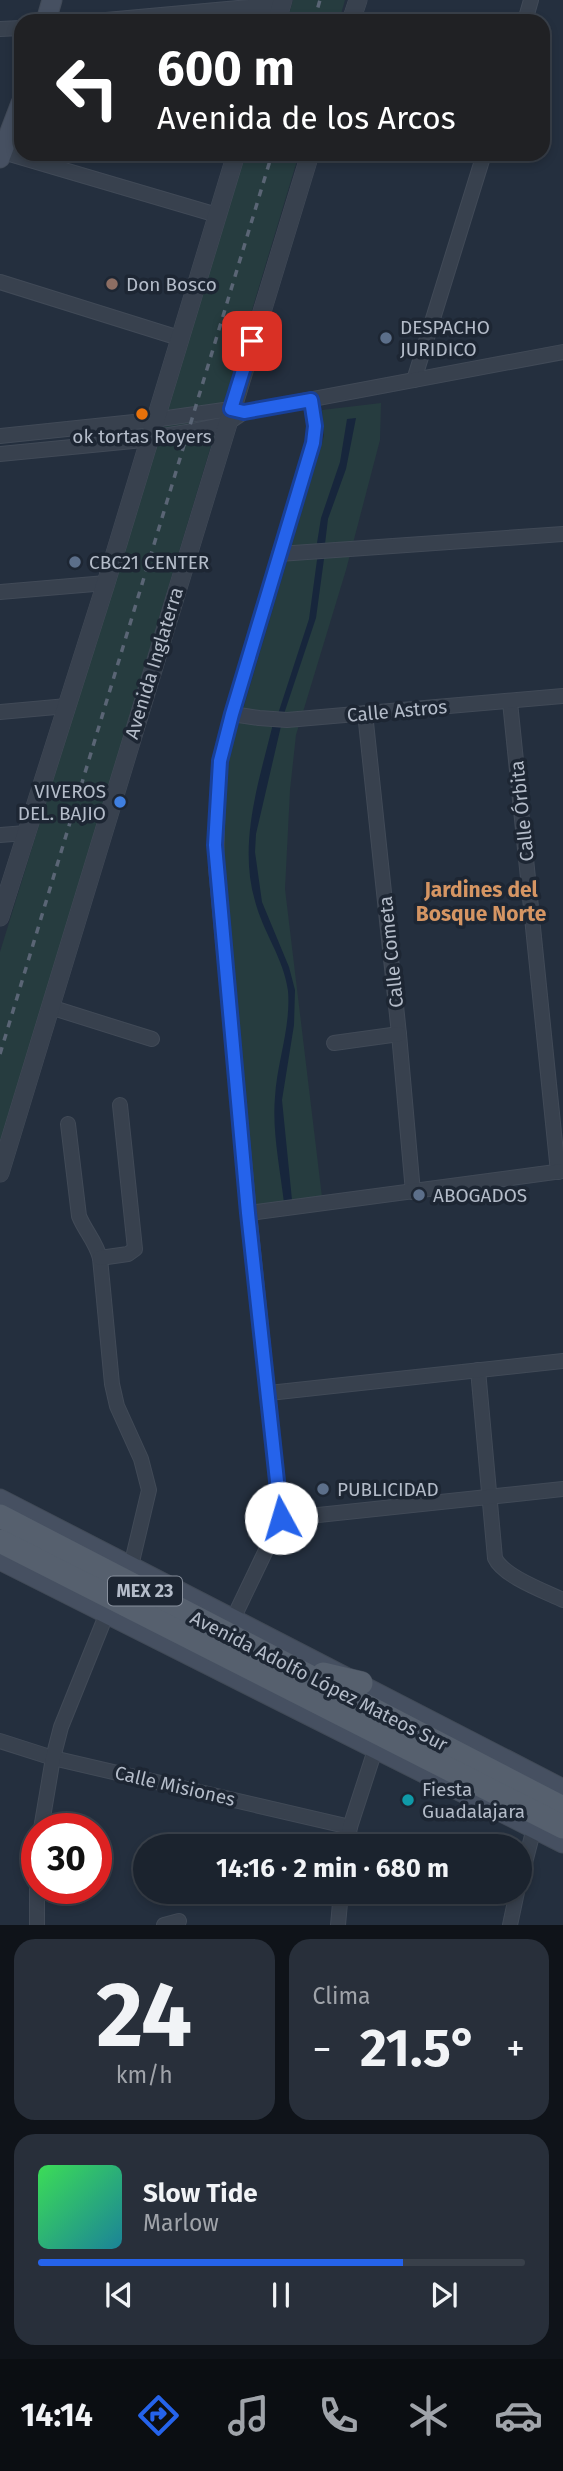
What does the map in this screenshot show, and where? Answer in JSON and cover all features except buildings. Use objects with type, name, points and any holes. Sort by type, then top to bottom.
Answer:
[{"type":"main road","points":[[1,155],[14,121]]},
{"type":"main road","name":"Avenida Adolfo López Mateos Sur","points":[[0,1499],[563,1789]]},
{"type":"main road","name":"Avenida Adolfo López Mateos Sur","points":[[0,1516],[563,1827]]},
{"type":"main road","name":"Avenida Adolfo López Mateos Sur","points":[[0,1541],[563,1808]]},
{"type":"main road","name":"Avenida Adolfo López Mateos Sur","points":[[0,1560],[563,1843]]},
{"type":"main road","points":[[286,1675],[361,1683]]},
{"type":"main road","points":[[286,1675],[345,1733]]},
{"type":"street","points":[[195,14],[281,8]]},
{"type":"street","points":[[23,161],[217,215]]},
{"type":"street","points":[[0,917],[106,583],[234,161]]},
{"type":"street","name":"Avenida Inglaterra","points":[[0,1174],[234,415],[308,161]]},
{"type":"street","points":[[414,380],[482,161]]},
{"type":"street","points":[[0,282],[179,338]]},
{"type":"street","points":[[0,454],[234,415],[563,352]]},
{"type":"street","points":[[233,1619],[281,1518],[248,1213],[216,867],[220,761],[313,443],[315,426],[311,400]]},
{"type":"street","points":[[0,436],[151,429]]},
{"type":"street","points":[[279,554],[563,534]]},
{"type":"street","points":[[0,592],[106,583]]},
{"type":"street","name":"Calle Astros","points":[[232,714],[288,720],[563,696]]},
{"type":"street","name":"Calle Órbita","points":[[510,702],[560,1172]]},
{"type":"street","points":[[0,712],[66,706]]},
{"type":"street","name":"Calle Cometa","points":[[365,713],[400,1034],[413,1192]]},
{"type":"street","points":[[0,835],[26,833]]},
{"type":"street","points":[[50,1007],[152,1039]]},
{"type":"street","points":[[334,1043],[400,1034]]},
{"type":"street","points":[[98,1251],[132,1252],[136,1244],[120,1105]]},
{"type":"street","points":[[68,1124],[79,1216],[98,1251],[112,1384],[117,1406],[141,1459],[149,1490],[131,1566]]},
{"type":"street","points":[[248,1213],[560,1172]]},
{"type":"street","points":[[269,1393],[563,1361]]},
{"type":"street","points":[[478,1370],[495,1558],[499,1566],[563,1600]]},
{"type":"street","points":[[281,1518],[563,1489]]},
{"type":"street","points":[[44,1813],[61,1727],[107,1613]]},
{"type":"street","name":"Calle Misiones","points":[[0,1741],[53,1758],[350,1827]]},
{"type":"street","points":[[349,1834],[376,1747]]},
{"type":"street","points":[[532,1836],[534,1828]]},
{"type":"street","points":[[37,1904],[37,1925]]},
{"type":"street","points":[[338,1925],[340,1904]]},
{"type":"street","points":[[510,1925],[514,1904]]},
{"type":"green space","points":[[293,0],[345,0],[341,14],[289,14]]},
{"type":"green space","points":[[243,161],[297,161],[0,1146],[0,952]]},
{"type":"green space","points":[[381,403],[380,440],[346,570],[296,735],[290,790],[285,889],[322,1197],[257,1214],[222,855],[222,809],[227,763],[324,436],[322,410]]},
{"type":"water","points":[[356,418],[346,469],[328,519],[325,544],[321,547],[317,543],[321,518],[340,462],[347,419]]},
{"type":"water","points":[[320,554],[324,559],[316,618],[283,717],[277,717],[309,619]]},
{"type":"water","points":[[273,724],[281,726],[256,834],[255,852],[262,902],[289,967],[295,990],[294,1025],[282,1100],[292,1200],[284,1203],[274,1110],[288,1018],[288,991],[282,968],[255,901],[249,857],[252,812]]},
{"type":"railway","points":[[316,14],[320,0]]},
{"type":"railway","points":[[0,1054],[270,161]]},
{"type":"place","name":"Don Bosco","points":[[112,284]]},
{"type":"place","name":"DESPACHO JURIDICO","points":[[386,338]]},
{"type":"place","name":"ok tortas Royers","points":[[142,414]]},
{"type":"place","name":"CBC21 CENTER","points":[[75,562]]},
{"type":"place","name":"VIVEROS DEL. BAJIO","points":[[120,802]]},
{"type":"place","name":"ABOGADOS","points":[[419,1195]]},
{"type":"place","name":"PUBLICIDAD","points":[[323,1489]]},
{"type":"place","name":"Fiesta Guadalajara","points":[[408,1800]]},
{"type":"district","name":"Jardines del Bosque Norte","points":[[481,902]]},
{"type":"route","points":[[252,341],[231,409],[244,412],[311,400],[315,426],[313,443],[220,761],[215,845],[248,1213],[281,1518]]}]
